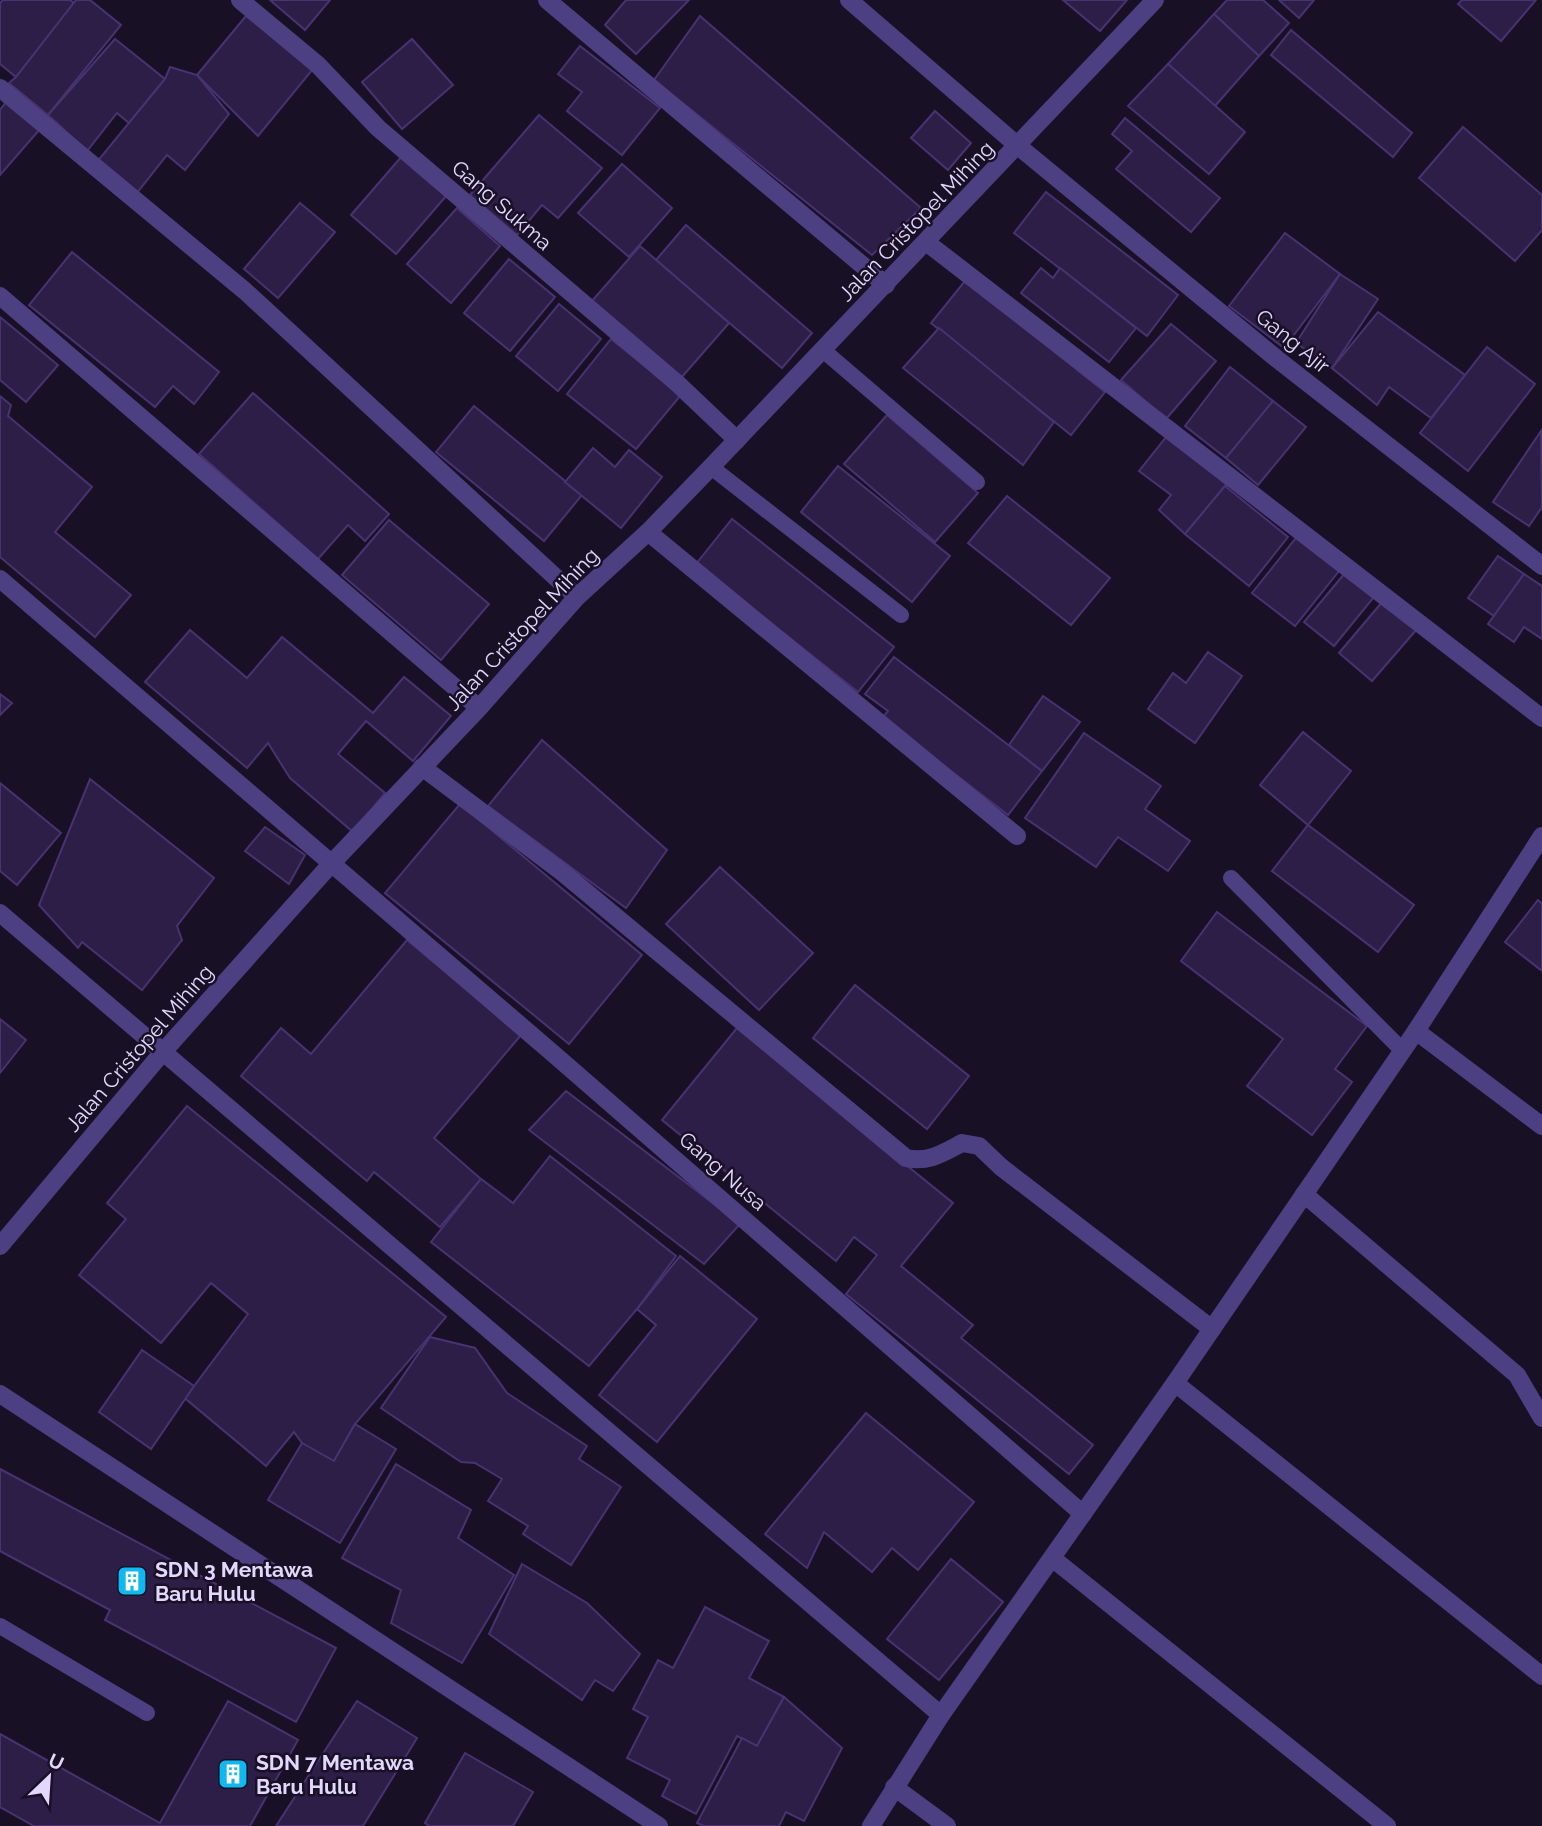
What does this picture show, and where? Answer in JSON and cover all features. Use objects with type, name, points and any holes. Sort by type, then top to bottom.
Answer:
[{"type":"street","name":"Gang Sukma","points":[[240,0],[318,65],[378,128],[678,384],[737,440]]},
{"type":"street","points":[[547,0],[886,285]]},
{"type":"street","name":"Gang Ajir","points":[[849,0],[1018,146],[1277,359],[1542,566]]},
{"type":"street","name":"Jalan Cristopel Mihing","points":[[0,1246],[162,1053],[331,864],[479,708],[577,597],[648,532],[824,351],[1155,0]]},
{"type":"street","points":[[0,88],[245,291],[577,597]]},
{"type":"street","points":[[926,243],[1542,718]]},
{"type":"street","points":[[0,296],[479,708]]},
{"type":"street","points":[[648,532],[1017,836]]},
{"type":"street","name":"Gang Nusa","points":[[0,579],[549,1050],[1083,1514]]},
{"type":"street","points":[[422,767],[562,872],[906,1158],[921,1161],[940,1155],[962,1143],[979,1146],[1001,1167],[1212,1329]]},
{"type":"street","points":[[871,1826],[941,1715],[1212,1329],[1416,1031],[1542,836]]},
{"type":"street","points":[[0,913],[941,1715]]},
{"type":"street","points":[[1416,1031],[1542,1126]]},
{"type":"street","points":[[1304,1194],[1517,1375],[1542,1418]]},
{"type":"street","points":[[1175,1382],[1542,1676]]},
{"type":"street","points":[[0,1394],[659,1826]]},
{"type":"street","points":[[1052,1558],[1387,1826]]},
{"type":"street","points":[[894,1787],[947,1826]]},
{"type":"lane","points":[[824,351],[977,482]]},
{"type":"lane","points":[[711,467],[901,615]]},
{"type":"lane","points":[[1231,878],[1402,1050]]},
{"type":"lane","points":[[0,1626],[147,1713]]},
{"type":"building","points":[[3,0],[70,0],[74,3],[16,77],[0,64],[0,3]]},
{"type":"building","points":[[76,0],[90,0],[121,25],[48,115],[9,83]]},
{"type":"building","points":[[270,0],[330,0],[305,30]]},
{"type":"building","points":[[626,0],[689,0],[636,54],[605,25]]},
{"type":"building","points":[[1063,0],[1127,0],[1100,31]]},
{"type":"building","points":[[1227,0],[1263,0],[1289,23],[1259,56],[1214,14]]},
{"type":"building","points":[[1279,0],[1314,0],[1299,18]]},
{"type":"building","points":[[1462,0],[1536,0],[1501,41],[1458,4]]},
{"type":"building","points":[[1214,14],[1259,56],[1215,106],[1168,64]]},
{"type":"building","points":[[246,16],[313,69],[258,136],[197,75]]},
{"type":"building","points":[[700,16],[921,208],[872,255],[654,80]]},
{"type":"building","points":[[1291,30],[1412,133],[1393,157],[1271,55]]},
{"type":"building","points":[[115,39],[165,79],[129,123],[117,113],[87,151],[48,115]]},
{"type":"building","points":[[412,39],[453,85],[402,129],[362,82]]},
{"type":"building","points":[[580,46],[660,108],[622,155],[567,111],[582,92],[558,74]]},
{"type":"building","points":[[1168,64],[1245,132],[1209,174],[1128,106]]},
{"type":"building","points":[[170,67],[197,75],[229,114],[185,170],[167,155],[136,194],[96,163],[165,79]]},
{"type":"building","points":[[7,101],[40,129],[0,175],[0,110]]},
{"type":"building","points":[[935,111],[971,143],[948,170],[911,138]]},
{"type":"building","points":[[539,115],[602,168],[558,218],[542,205],[517,235],[470,195]]},
{"type":"building","points":[[1125,118],[1220,198],[1191,232],[1116,169],[1132,151],[1112,134]]},
{"type":"building","points":[[1463,127],[1542,195],[1542,230],[1515,261],[1419,178]]},
{"type":"building","points":[[402,156],[447,195],[396,254],[351,215]]},
{"type":"building","points":[[622,164],[672,208],[629,257],[578,213]]},
{"type":"building","points":[[1046,192],[1178,295],[1147,336],[1014,233]]},
{"type":"building","points":[[300,203],[335,232],[278,298],[244,269]]},
{"type":"building","points":[[457,208],[500,246],[451,303],[407,264]]},
{"type":"building","points":[[686,225],[812,333],[782,368],[656,260]]},
{"type":"building","points":[[1285,233],[1340,274],[1284,348],[1229,306]]},
{"type":"building","points":[[640,246],[729,323],[681,378],[592,301]]},
{"type":"building","points":[[72,252],[219,372],[194,404],[173,386],[155,407],[29,305]]},
{"type":"building","points":[[509,259],[555,297],[510,351],[464,313]]},
{"type":"building","points":[[1041,268],[1053,278],[1060,268],[1136,328],[1109,362],[1021,293]]},
{"type":"building","points":[[1340,274],[1378,299],[1332,368],[1296,343]]},
{"type":"building","points":[[965,281],[1105,392],[1071,435],[931,323]]},
{"type":"building","points":[[559,304],[601,339],[558,391],[516,356]]},
{"type":"building","points":[[1378,312],[1465,375],[1431,418],[1389,387],[1377,405],[1332,368]]},
{"type":"building","points":[[0,317],[58,365],[26,402],[0,380]]},
{"type":"building","points":[[1171,324],[1216,361],[1166,419],[1121,380]]},
{"type":"building","points":[[939,328],[1054,422],[1023,465],[903,368]]},
{"type":"building","points":[[611,339],[681,395],[636,449],[567,394]]},
{"type":"building","points":[[1487,347],[1535,384],[1468,471],[1420,433]]},
{"type":"building","points":[[1230,367],[1273,401],[1226,458],[1185,426]]},
{"type":"building","points":[[253,393],[389,514],[365,541],[348,525],[318,559],[199,454]]},
{"type":"building","points":[[0,396],[11,405],[8,416],[92,487],[55,532],[131,595],[95,637],[0,557]]},
{"type":"building","points":[[1273,401],[1306,427],[1258,485],[1226,458]]},
{"type":"building","points":[[474,406],[582,495],[544,541],[436,452]]},
{"type":"building","points":[[887,415],[978,493],[935,542],[844,464]]},
{"type":"building","points":[[1541,431],[1542,507],[1529,526],[1493,502]]},
{"type":"building","points":[[1167,436],[1229,485],[1225,486],[1185,534],[1159,510],[1171,495],[1139,471]]},
{"type":"building","points":[[593,448],[615,467],[629,450],[662,477],[621,528],[565,482]]},
{"type":"building","points":[[838,466],[950,556],[912,602],[801,512]]},
{"type":"building","points":[[1225,486],[1288,537],[1249,586],[1185,534]]},
{"type":"building","points":[[1007,496],[1110,578],[1071,625],[968,543]]},
{"type":"building","points":[[732,519],[894,647],[858,692],[696,564]]},
{"type":"building","points":[[389,520],[489,604],[441,660],[342,575]]},
{"type":"building","points":[[1296,538],[1339,571],[1295,626],[1252,593]]},
{"type":"building","points":[[1498,556],[1524,574],[1494,616],[1468,598]]},
{"type":"building","points":[[1345,573],[1374,597],[1334,646],[1304,622]]},
{"type":"building","points":[[1524,574],[1542,586],[1542,639],[1524,627],[1514,642],[1488,624]]},
{"type":"building","points":[[1383,601],[1417,629],[1372,681],[1339,653]]},
{"type":"building","points":[[190,630],[247,678],[282,637],[373,713],[404,677],[451,716],[413,761],[366,721],[338,754],[385,793],[353,832],[290,778],[268,743],[247,768],[145,682]]},
{"type":"building","points":[[1208,652],[1242,676],[1195,743],[1148,709],[1173,673],[1186,683]]},
{"type":"building","points":[[894,657],[1042,771],[1008,815],[882,718],[888,711],[865,694]]},
{"type":"building","points":[[0,694],[12,703],[0,715]]},
{"type":"building","points":[[1043,696],[1080,722],[1042,771],[1009,745]]},
{"type":"building","points":[[1303,732],[1351,771],[1308,825],[1260,785]]},
{"type":"building","points":[[1084,733],[1161,786],[1145,809],[1190,841],[1168,871],[1118,837],[1096,867],[1025,818]]},
{"type":"building","points":[[542,740],[667,850],[626,908],[488,806]]},
{"type":"building","points":[[90,779],[214,878],[177,926],[182,940],[142,990],[82,942],[78,948],[39,905]]},
{"type":"building","points":[[0,783],[61,833],[17,885],[0,871]]},
{"type":"building","points":[[460,804],[642,955],[569,1044],[385,893]]},
{"type":"building","points":[[1308,825],[1414,905],[1378,952],[1272,871]]},
{"type":"building","points":[[265,827],[305,855],[289,884],[245,851]]},
{"type":"building","points":[[720,867],[813,953],[759,1010],[666,924]]},
{"type":"building","points":[[1538,900],[1542,904],[1542,971],[1505,942]]},
{"type":"building","points":[[1217,912],[1367,1026],[1335,1069],[1352,1082],[1312,1135],[1247,1086],[1283,1039],[1181,961]]},
{"type":"building","points":[[407,940],[521,1035],[434,1138],[481,1179],[440,1227],[374,1172],[367,1181],[241,1076],[281,1028],[311,1054]]},
{"type":"building","points":[[855,985],[969,1076],[927,1129],[813,1038]]},
{"type":"building","points":[[0,1019],[26,1040],[0,1073]]},
{"type":"building","points":[[737,1028],[953,1203],[901,1266],[973,1325],[961,1338],[1093,1445],[1069,1474],[846,1294],[877,1255],[854,1237],[836,1261],[662,1120]]},
{"type":"building","points":[[566,1091],[740,1224],[704,1264],[529,1130]]},
{"type":"building","points":[[187,1106],[446,1317],[355,1424],[334,1461],[302,1443],[294,1432],[266,1466],[181,1395],[194,1386],[248,1314],[211,1283],[161,1343],[79,1275],[126,1219],[107,1203]]},
{"type":"building","points":[[550,1156],[676,1256],[637,1309],[589,1366],[431,1242],[481,1179],[513,1203]]},
{"type":"building","points":[[680,1256],[757,1319],[657,1442],[599,1395],[656,1325],[637,1309]]},
{"type":"building","points":[[430,1337],[475,1348],[507,1393],[587,1446],[579,1459],[621,1487],[571,1565],[523,1534],[528,1526],[488,1501],[502,1479],[475,1463],[461,1462],[381,1408]]},
{"type":"building","points":[[142,1350],[194,1386],[151,1449],[99,1412]]},
{"type":"building","points":[[866,1413],[974,1502],[918,1570],[892,1548],[872,1572],[824,1532],[807,1568],[765,1534]]},
{"type":"building","points":[[355,1424],[396,1449],[340,1543],[268,1500],[302,1443],[334,1461]]},
{"type":"building","points":[[396,1464],[471,1510],[458,1538],[514,1575],[462,1663],[391,1623],[401,1590],[342,1558]]},
{"type":"building","name":"SDN 3 Mentawa Baru Hulu","points":[[0,1469],[336,1648],[296,1722],[105,1620],[110,1610],[0,1551]]},
{"type":"building","points":[[951,1559],[1003,1602],[939,1680],[887,1639]]},
{"type":"building","points":[[522,1564],[587,1603],[640,1654],[613,1691],[595,1680],[582,1700],[489,1634]]},
{"type":"building","points":[[705,1607],[769,1641],[749,1678],[784,1697],[757,1746],[737,1736],[696,1814],[662,1796],[670,1780],[627,1758],[648,1717],[633,1709],[658,1660],[673,1668]]},
{"type":"building","points":[[784,1697],[842,1748],[804,1821],[786,1812],[779,1826],[704,1826],[697,1823],[742,1738],[757,1746]]},
{"type":"building","name":"SDN 7 Mentawa Baru Hulu","points":[[228,1701],[298,1740],[250,1826],[34,1826],[0,1807],[0,1734],[160,1823]]},
{"type":"building","points":[[357,1701],[417,1738],[363,1826],[276,1826]]},
{"type":"building","points":[[465,1753],[533,1792],[513,1826],[429,1826],[425,1823]]},
{"type":"place","name":"SDN 3 Mentawa Baru Hulu","points":[[132,1581]]},
{"type":"place","name":"SDN 7 Mentawa Baru Hulu","points":[[233,1774]]}]
